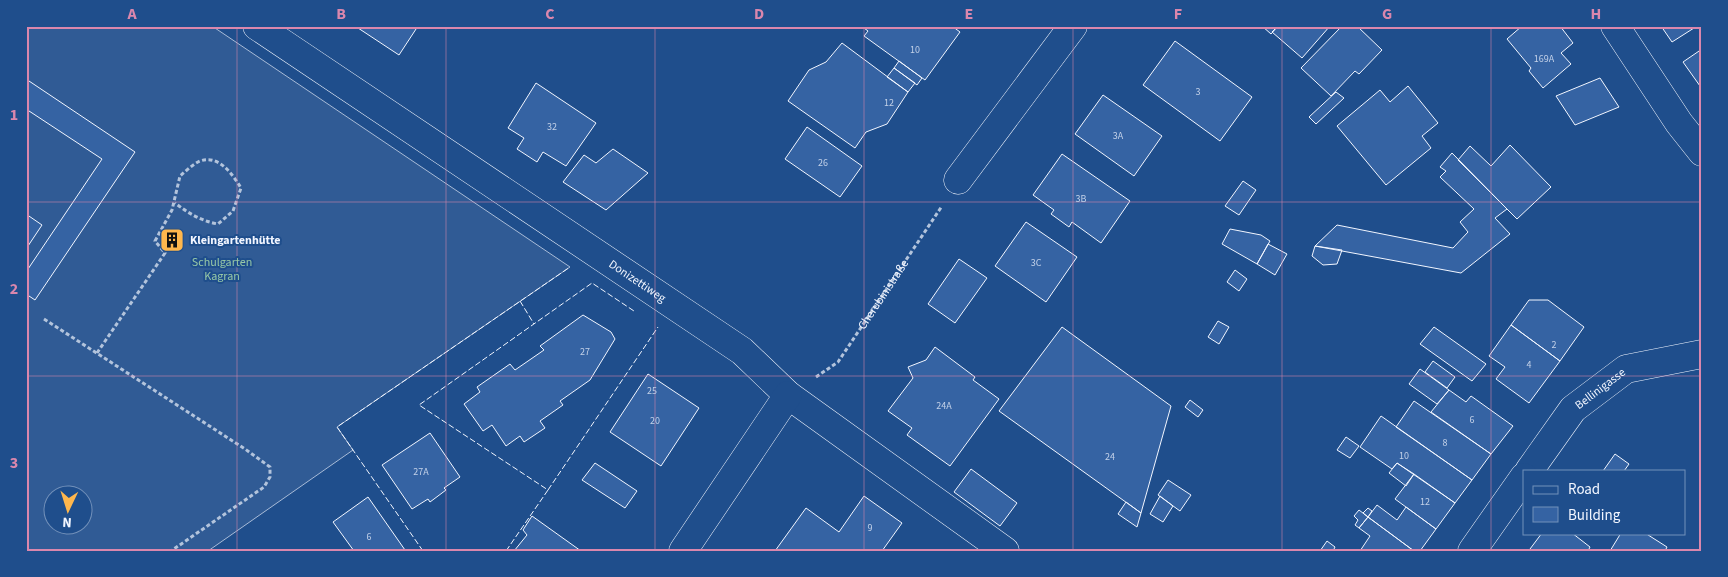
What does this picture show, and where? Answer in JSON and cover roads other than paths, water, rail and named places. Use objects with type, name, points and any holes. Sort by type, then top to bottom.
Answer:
[{"type":"street","name":"Donizettiweg","points":[[257,26],[742,351],[788,395],[1005,551]]},
{"type":"street","points":[[958,180],[1073,26]]},
{"type":"street","points":[[1615,26],[1679,124],[1702,152]]},
{"type":"street","name":"Bellinigasse","points":[[1530,470],[1573,409],[1626,369],[1702,354]]},
{"type":"street","points":[[683,551],[788,395]]},
{"type":"street","points":[[1472,551],[1523,478]]},
{"type":"place","name":"Kleingartenhütte","points":[[172,240]]},
{"type":"park label","name":"Schulgarten Kagran","points":[[222,269]]}]
